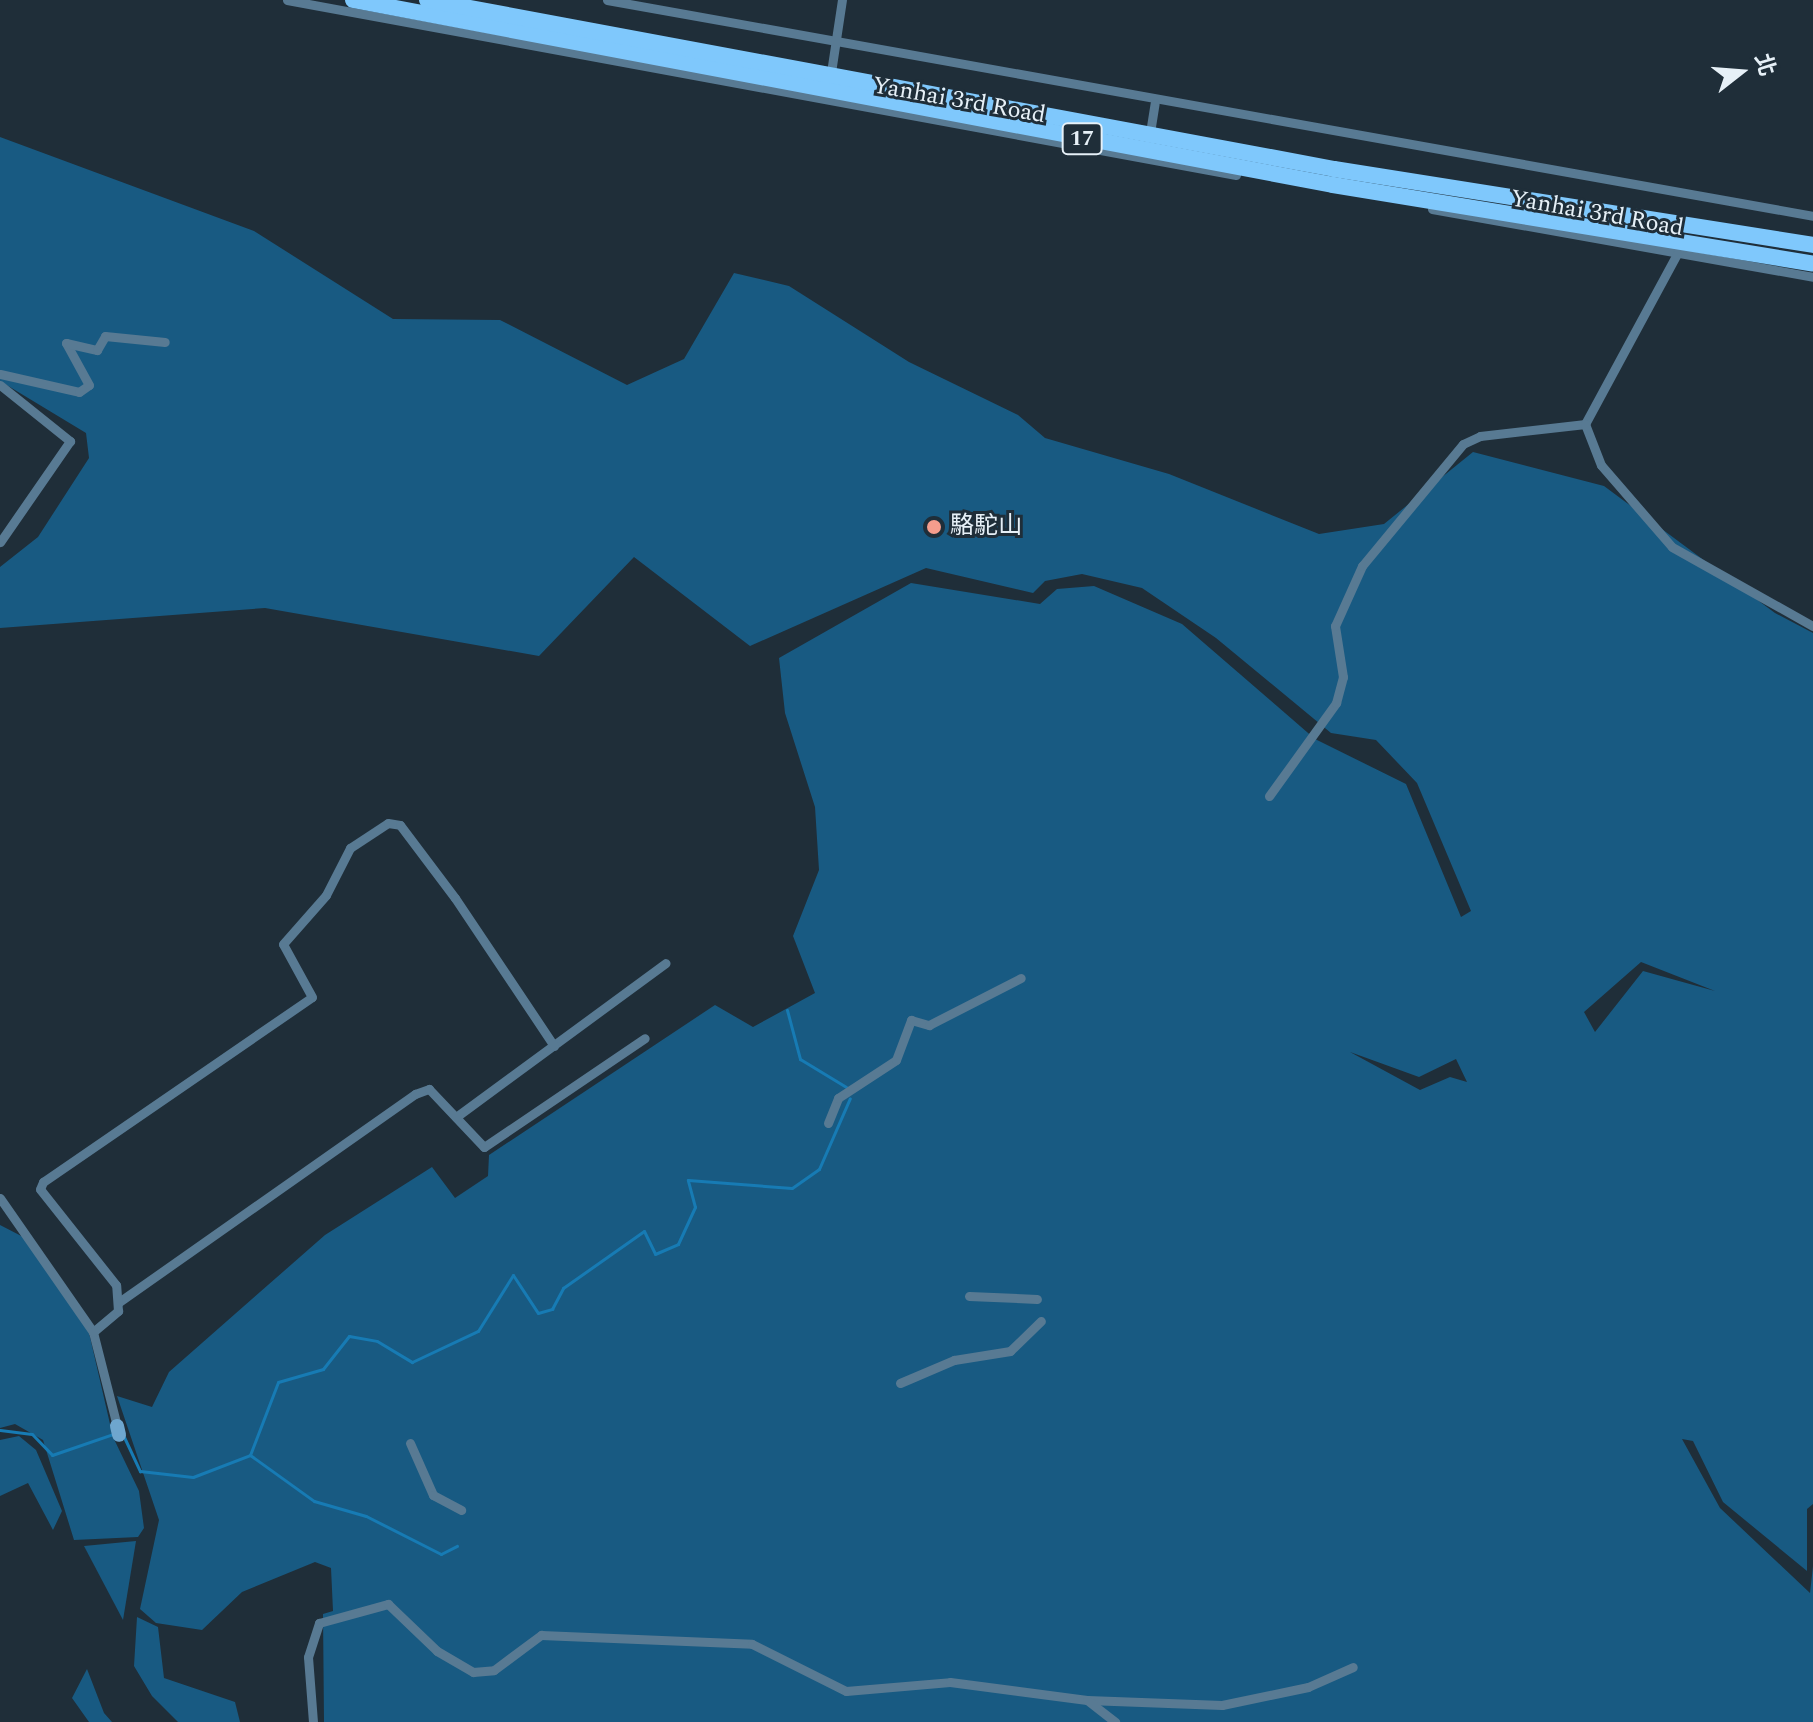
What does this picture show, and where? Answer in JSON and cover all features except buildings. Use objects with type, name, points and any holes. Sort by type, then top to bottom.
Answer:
[{"type":"main road","name":"Yanhai 3rd Road","points":[[353,0],[375,7],[462,20],[828,91],[1682,238],[1813,264]]},
{"type":"main road","name":"Yanhai 3rd Road","points":[[427,0],[462,20]]},
{"type":"main road","name":"Yanhai 3rd Road","points":[[1682,238],[1813,245]]},
{"type":"street","name":"Yanhai 3rd Road","points":[[287,0],[375,7]]},
{"type":"street","name":"Yanhai 3rd Road","points":[[607,0],[1155,103],[1813,216]]},
{"type":"street","points":[[828,91],[842,0]]},
{"type":"street","name":"Yanhai 3rd Road","points":[[462,20],[1017,125],[1682,238],[1813,277]]},
{"type":"street","points":[[1147,148],[1155,103]]},
{"type":"street","points":[[1682,238],[1585,424],[1601,465],[1672,547],[1813,626]]},
{"type":"street","points":[[0,374],[79,392],[89,385],[66,343],[97,350],[105,336],[165,342]]},
{"type":"street","points":[[0,385],[70,441],[0,542]]},
{"type":"street","points":[[1269,796],[1336,703],[1343,677],[1335,626],[1362,566],[1463,444],[1585,424]]},
{"type":"street","points":[[119,1302],[116,1285],[40,1189],[43,1182],[312,997],[283,944],[326,895],[350,848],[388,823],[400,825],[455,898],[554,1046]]},
{"type":"street","points":[[456,1117],[666,963]]},
{"type":"street","points":[[828,1123],[838,1098],[896,1060],[911,1020],[929,1025],[1021,978]]},
{"type":"street","points":[[93,1332],[119,1302],[415,1094],[429,1089],[484,1147],[645,1038]]},
{"type":"street","points":[[0,1198],[93,1332],[118,1431]]},
{"type":"street","points":[[969,1296],[1037,1299]]},
{"type":"street","points":[[900,1383],[954,1360],[1010,1351],[1041,1321]]},
{"type":"street","points":[[410,1443],[433,1495],[461,1510]]},
{"type":"street","points":[[313,1722],[308,1657],[319,1623],[388,1604],[437,1651],[473,1672],[494,1670],[541,1635],[752,1644],[846,1691],[950,1682],[1087,1700],[1222,1705],[1308,1687],[1353,1667]]},
{"type":"street","points":[[1087,1700],[1115,1722]]},
{"type":"shaded area","points":[[0,137],[254,231],[393,319],[500,320],[627,385],[684,359],[734,273],[789,286],[909,362],[1018,415],[1045,438],[1169,474],[1319,534],[1384,524],[1473,452],[1604,486],[1775,613],[1813,633],[1813,1504],[1807,1509],[1807,1571],[1723,1502],[1693,1441],[1682,1439],[1720,1508],[1810,1593],[1813,1566],[1813,1722],[324,1722],[323,1614],[333,1611],[331,1568],[315,1562],[242,1592],[202,1630],[156,1623],[140,1609],[159,1520],[117,1396],[152,1407],[169,1372],[325,1235],[432,1167],[455,1198],[488,1176],[489,1155],[715,1005],[753,1027],[815,993],[793,936],[819,870],[815,807],[785,713],[779,658],[911,583],[1040,604],[1057,589],[1094,586],[1182,624],[1315,739],[1406,784],[1461,917],[1471,911],[1417,783],[1376,740],[1331,733],[1216,638],[1142,588],[1082,574],[1045,581],[1033,593],[926,568],[750,646],[634,557],[539,656],[265,608],[0,628],[0,567],[38,537],[89,458],[86,433],[0,381]],"holes":[[[1641,962],[1715,991],[1643,971],[1595,1032],[1584,1012]],[[1350,1052],[1419,1077],[1456,1059],[1467,1082],[1450,1077],[1420,1090]]]},
{"type":"shaded area","points":[[0,1225],[33,1242],[87,1324],[113,1437],[139,1491],[144,1528],[138,1537],[74,1540],[43,1440],[15,1424],[0,1428]]},
{"type":"shaded area","points":[[19,1436],[36,1450],[62,1511],[53,1530],[28,1483],[0,1496],[0,1440]]},
{"type":"shaded area","points":[[136,1541],[123,1620],[84,1546]]},
{"type":"shaded area","points":[[137,1617],[158,1627],[164,1678],[235,1702],[240,1722],[178,1722],[152,1696],[134,1666]]},
{"type":"shaded area","points":[[87,1669],[104,1713],[112,1722],[89,1722],[72,1698]]},
{"type":"waterway","points":[[787,1010],[800,1059],[846,1087]]},
{"type":"waterway","points":[[124,1437],[140,1471],[193,1477],[250,1455],[278,1382],[323,1369],[349,1336],[377,1341],[412,1362],[478,1331],[513,1275],[538,1313],[552,1309],[563,1288],[644,1231],[655,1254],[678,1244],[695,1207],[688,1180],[792,1188],[819,1169],[850,1098]]},
{"type":"waterway","points":[[0,1430],[32,1434],[52,1455],[113,1434]]},
{"type":"waterway","points":[[250,1455],[314,1501],[366,1516],[441,1554],[457,1546]]},
{"type":"place","name":"駱駝山","points":[[934,527]]}]
